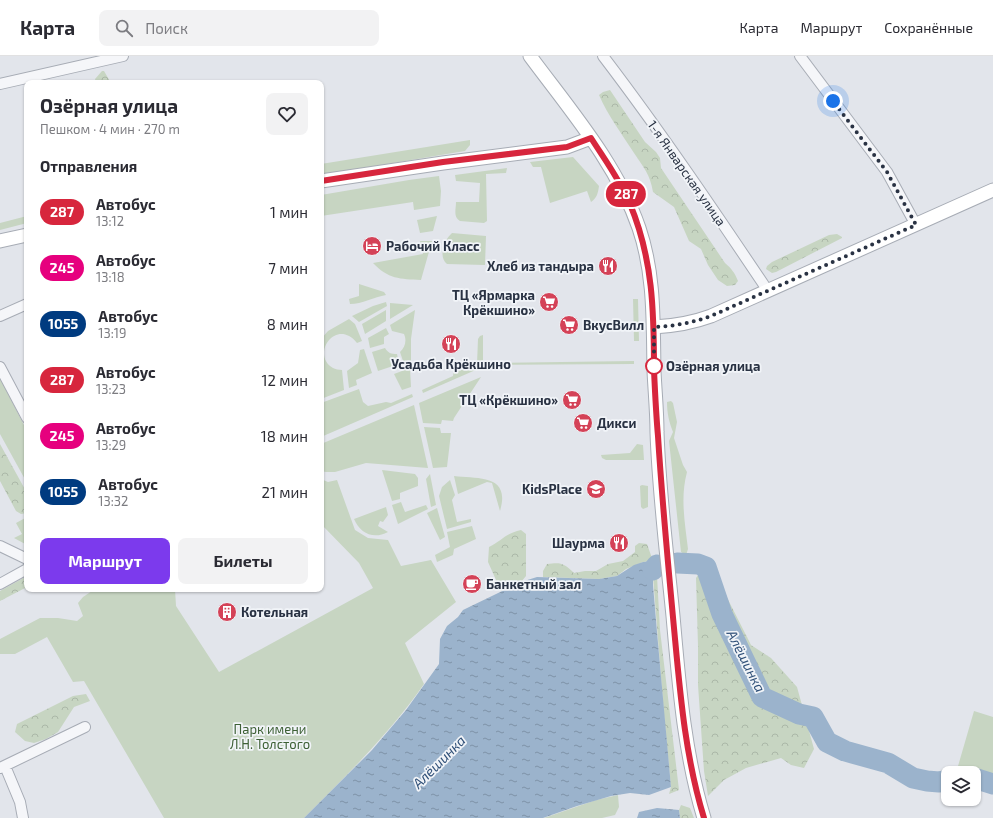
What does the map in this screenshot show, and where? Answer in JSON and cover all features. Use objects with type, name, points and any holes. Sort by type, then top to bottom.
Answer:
[{"type":"main road","points":[[530,56],[591,138],[622,187],[640,230],[647,257],[651,282],[654,327],[655,378],[661,488],[682,712],[690,765],[704,818]]},
{"type":"main road","points":[[324,181],[443,162],[567,147],[591,138]]},
{"type":"main road","points":[[654,327],[696,322],[993,190]]},
{"type":"main road","points":[[0,241],[24,236]]},
{"type":"street","points":[[0,84],[122,56]]},
{"type":"street","name":"1-я Январская улица","points":[[603,56],[695,184],[768,291]]},
{"type":"street","points":[[800,56],[887,172],[916,225]]},
{"type":"street","points":[[0,316],[24,305]]},
{"type":"street","points":[[0,367],[24,412]]},
{"type":"street","points":[[0,547],[24,558]]},
{"type":"street","points":[[0,584],[24,571]]},
{"type":"street","points":[[23,818],[20,802],[2,767],[85,727]]},
{"type":"green space","points":[[102,71],[104,71],[109,80],[95,80]]},
{"type":"green space","points":[[610,90],[645,142],[656,152],[660,158],[661,168],[725,263],[734,273],[738,281],[735,285],[727,286],[718,280],[708,265],[701,249],[689,241],[674,207],[653,192],[646,171],[611,118],[599,95]]},
{"type":"green space","points":[[470,140],[470,145],[465,151],[324,174],[324,164]]},
{"type":"green space","points":[[573,157],[599,186],[595,199],[591,202],[587,191],[550,203],[541,167],[533,167],[530,162]]},
{"type":"green space","points":[[507,168],[506,173],[486,174],[487,221],[484,223],[460,221],[456,217],[455,213],[456,202],[479,202],[480,183],[456,181],[455,175]]},
{"type":"green space","points":[[439,176],[441,191],[440,206],[414,210],[413,202],[324,216],[324,194]]},
{"type":"green space","points":[[437,216],[433,231],[420,233],[417,220]]},
{"type":"green space","points":[[24,217],[24,224],[0,230],[0,223]]},
{"type":"green space","points":[[452,233],[486,236],[485,265],[447,264],[443,257],[443,248]]},
{"type":"green space","points":[[837,234],[842,238],[776,272],[772,273],[766,269],[772,262],[829,235]]},
{"type":"green space","points":[[420,241],[432,241],[421,280],[389,275],[373,263],[423,254]]},
{"type":"green space","points":[[359,284],[384,292],[386,295],[359,303],[350,304],[349,299],[359,296]]},
{"type":"green space","points":[[633,299],[638,299],[639,341],[634,341]]},
{"type":"green space","points":[[386,302],[387,306],[359,322],[352,316],[373,306]]},
{"type":"green space","points":[[390,303],[413,305],[390,319]]},
{"type":"green space","points":[[386,310],[386,321],[365,334],[362,324]]},
{"type":"green space","points":[[415,310],[411,339],[411,363],[404,364],[400,352],[405,344],[404,334],[392,331],[390,325]]},
{"type":"green space","points":[[349,319],[355,324],[362,341],[357,343],[349,336],[341,334],[334,336],[328,341],[324,355],[324,336],[328,331]]},
{"type":"green space","points":[[386,328],[389,334],[384,337],[384,344],[370,348],[368,338]]},
{"type":"green space","points":[[483,335],[483,363],[634,361],[634,364],[487,365],[423,393],[422,390],[453,376],[454,367],[477,364],[478,339]]},
{"type":"green space","points":[[385,348],[390,353],[397,354],[399,364],[378,371],[372,352]]},
{"type":"green space","points":[[364,349],[372,373],[356,380],[357,385],[349,388],[347,371],[358,363],[360,350]]},
{"type":"green space","points":[[324,355],[327,362],[333,368],[342,370],[344,390],[324,398]]},
{"type":"green space","points":[[410,368],[411,387],[402,390],[394,374]]},
{"type":"green space","points":[[481,377],[453,421],[442,420],[441,424],[423,423],[419,403]]},
{"type":"green space","points":[[0,378],[24,425],[24,478],[0,434]]},
{"type":"green space","points":[[359,389],[363,402],[368,406],[386,402],[391,403],[412,394],[413,397],[324,436],[324,402]]},
{"type":"green space","points":[[671,401],[673,403],[677,422],[674,438],[683,465],[687,472],[683,501],[688,549],[686,555],[681,552],[669,441],[673,432],[668,417],[667,402]]},
{"type":"green space","points":[[414,405],[428,468],[366,463],[335,472],[324,472],[324,443]]},
{"type":"green space","points":[[424,427],[440,428],[441,433],[451,433],[447,467],[433,468]]},
{"type":"green space","points":[[0,444],[24,488],[24,514],[21,514],[16,511],[0,481]]},
{"type":"green space","points":[[637,444],[643,445],[644,460],[606,460],[602,458],[601,455],[630,453]]},
{"type":"green space","points":[[382,470],[415,474],[418,478],[418,486],[400,493],[400,499],[392,501]]},
{"type":"green space","points":[[430,474],[436,505],[431,507],[426,479]]},
{"type":"green space","points":[[454,476],[482,479],[497,484],[501,490],[502,499],[500,511],[492,483],[487,482],[458,494]]},
{"type":"green space","name":"Парк имени Л.Н. Толстого","points":[[324,480],[328,482],[337,480],[355,530],[368,538],[388,540],[401,566],[431,560],[456,602],[405,643],[424,684],[382,737],[352,770],[304,818],[164,818],[84,681],[73,682],[47,637],[15,654],[0,654],[0,639],[40,618],[58,618],[77,621],[83,616],[78,603],[83,597],[90,592],[175,592],[176,606],[219,672],[373,588],[359,563],[324,527]]},
{"type":"green space","points":[[450,480],[455,495],[452,500],[457,522],[471,519],[471,522],[447,529],[439,496],[442,487]]},
{"type":"green space","points":[[640,486],[648,486],[648,507],[643,509],[641,507]]},
{"type":"green space","points":[[401,502],[405,512],[426,505],[428,509],[398,524],[392,505]]},
{"type":"green space","points":[[386,507],[388,515],[383,522],[380,521],[378,526],[388,532],[377,535],[368,534],[360,528],[354,519]]},
{"type":"green space","points":[[437,508],[445,537],[440,540],[427,513]]},
{"type":"green space","points":[[24,519],[24,543],[14,538],[22,534],[16,523]]},
{"type":"green space","points":[[472,526],[476,539],[454,549],[453,555],[437,562],[435,555],[450,547],[447,532]]},
{"type":"green space","points":[[521,530],[526,534],[526,576],[521,582],[501,591],[488,562],[489,547],[507,536]]},
{"type":"green space","points":[[639,543],[647,544],[653,561],[643,562],[626,569],[617,576],[599,579],[543,577],[543,571],[547,564],[552,563],[562,564],[574,573],[596,571],[608,564],[623,561],[635,552],[635,546]]},
{"type":"green space","points":[[708,560],[751,645],[771,658],[797,687],[814,749],[804,768],[791,765],[781,758],[746,768],[724,780],[708,796],[704,771],[698,685],[696,578]]},
{"type":"green space","points":[[653,576],[657,576],[660,630],[679,790],[669,794],[671,787]]},
{"type":"green space","points":[[24,578],[24,589],[0,601],[0,591]]},
{"type":"green space","points":[[86,694],[90,701],[74,707],[58,732],[46,739],[34,743],[25,741],[15,732],[17,724],[73,696]]},
{"type":"green space","points":[[974,711],[993,717],[993,784],[981,781],[981,766],[958,766]]},
{"type":"green space","points":[[618,795],[619,807],[615,815],[602,818],[544,818],[596,800]]},
{"type":"green space","points":[[681,805],[690,808],[694,818],[680,818],[679,810]]},
{"type":"water","points":[[653,561],[653,585],[671,787],[649,795],[630,793],[611,796],[543,818],[304,818],[372,750],[406,710],[439,664],[440,639],[447,626],[458,617],[463,610],[521,582],[537,577],[599,579],[617,576],[634,565]]},
{"type":"water","points":[[657,808],[679,810],[680,818],[637,818],[639,812]]},
{"type":"waterway","name":"Алёшинка","points":[[677,563],[698,564],[706,567],[722,614],[762,697],[799,714],[813,717],[827,742],[845,751],[888,763],[913,778],[927,781],[941,782]]},
{"type":"waterway","name":"Алёшинка","points":[[653,570],[657,565]]},
{"type":"waterway","name":"Алёшинка","points":[[981,780],[993,784]]},
{"type":"bus line","name":"287","points":[[324,181],[443,162],[567,147],[591,138],[622,187],[631,205],[640,230],[651,282],[659,454],[684,730],[690,765],[704,818]]},
{"type":"place","name":"Рабочий Класс","points":[[372,246]]},
{"type":"place","name":"Хлеб из тандыра","points":[[608,266]]},
{"type":"place","name":"ТЦ «Ярмарка Крёкшино»","points":[[549,302]]},
{"type":"place","name":"ВкусВилл","points":[[569,325]]},
{"type":"place","name":"Усадьба Крёкшино","points":[[451,344]]},
{"type":"place","name":"Озёрная улица","points":[[654,366]]},
{"type":"place","name":"ТЦ «Крёкшино»","points":[[572,400]]},
{"type":"place","name":"Дикси","points":[[583,423]]},
{"type":"place","name":"KidsPlace","points":[[596,489]]},
{"type":"place","name":"Шаурма","points":[[619,543]]},
{"type":"place","name":"Банкетный зал","points":[[472,584]]},
{"type":"place","name":"Котельная","points":[[227,612]]},
{"type":"route","points":[[654,366],[654,327],[668,327],[696,322],[916,225],[887,172],[833,101]]}]
